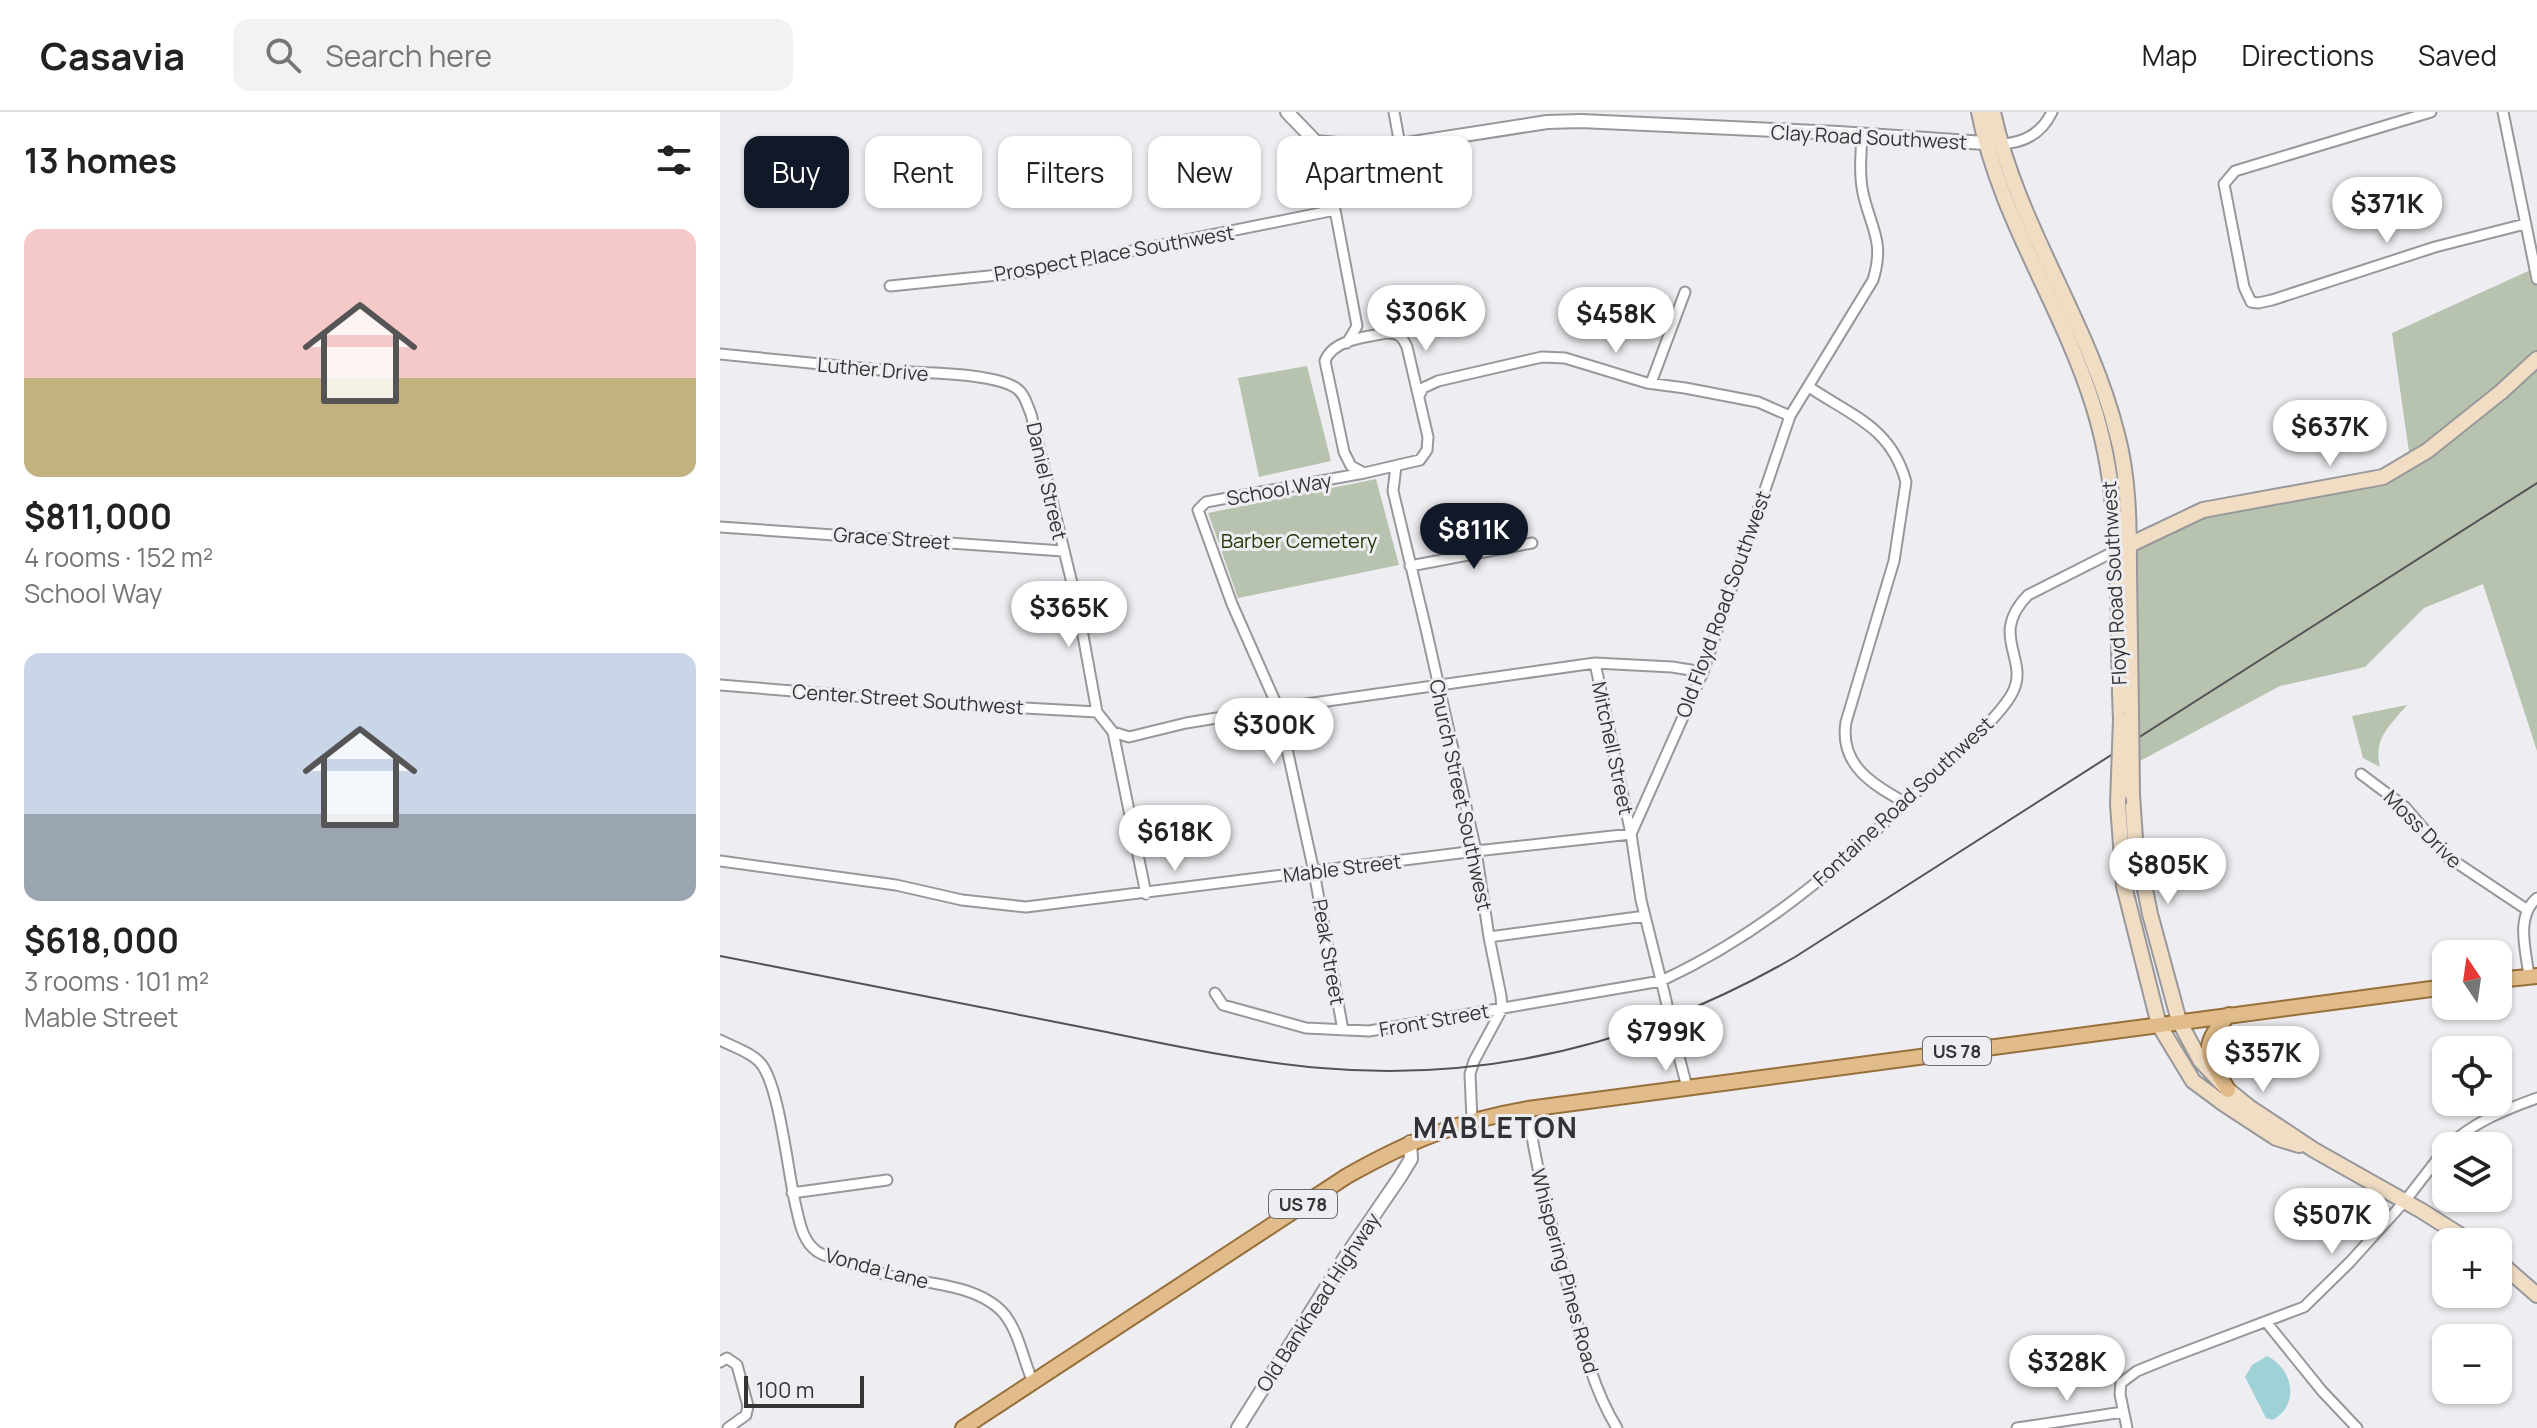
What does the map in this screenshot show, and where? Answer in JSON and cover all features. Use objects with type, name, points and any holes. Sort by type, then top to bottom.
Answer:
[{"type":"main road","name":"Floyd Road Southwest","points":[[1979,112],[2093,364],[2110,410],[2122,457],[2126,715],[2135,839],[2146,895],[2179,1021],[2200,1060],[2228,1090],[2314,1150]]},
{"type":"main road","name":"Floyd Road Southwest","points":[[1992,144],[1993,112]]},
{"type":"main road","name":"Fontaine Road Southwest","points":[[2122,548],[2203,510],[2383,477],[2427,451],[2537,359]]},
{"type":"main road","name":"Floyd Road Southwest","points":[[2126,715],[2118,804],[2124,886],[2159,1025],[2193,1081],[2276,1138],[2314,1150]]},
{"type":"main road","points":[[2512,978],[2533,976]]},
{"type":"main road","name":"US 78","points":[[963,1428],[1347,1176],[1410,1142],[1472,1120],[1687,1087],[2432,989]]},
{"type":"main road","points":[[2228,1090],[2212,1063],[2208,1044],[2216,1028],[2229,1015]]},
{"type":"main road","points":[[2314,1150],[2448,1228]]},
{"type":"main road","points":[[2512,1273],[2537,1295]]},
{"type":"street","points":[[1287,112],[1310,136]]},
{"type":"street","points":[[1394,112],[1398,136]]},
{"type":"street","points":[[1992,144],[2013,144],[2030,137],[2052,112]]},
{"type":"street","points":[[2431,112],[2235,171],[2224,184],[2246,295],[2251,302],[2258,303],[2435,247],[2525,224]]},
{"type":"street","points":[[2503,112],[2537,279]]},
{"type":"street","name":"Clay Road Southwest","points":[[1447,136],[1546,117],[1992,144]]},
{"type":"street","name":"Old Floyd Road Southwest","points":[[1631,834],[1703,672],[1790,416],[1873,280],[1878,264],[1878,241],[1861,181],[1862,135]]},
{"type":"street","points":[[1335,210],[1357,326],[1346,343]]},
{"type":"street","name":"Prospect Place Southwest","points":[[890,286],[1027,272],[1335,210]]},
{"type":"street","points":[[1651,383],[1685,292]]},
{"type":"street","points":[[1357,326],[1375,336]]},
{"type":"street","points":[[1327,480],[1344,463],[1325,361],[1330,350],[1346,343],[1396,333],[1403,338],[1413,372],[1428,437],[1427,450],[1420,460],[1364,473],[1351,466],[1344,452]]},
{"type":"street","name":"Luther Drive","points":[[720,354],[983,378],[1015,387],[1023,394]]},
{"type":"street","points":[[1419,396],[1423,388],[1438,381],[1542,357],[1565,358],[1651,383],[1758,402],[1790,416]]},
{"type":"street","points":[[1413,372],[1421,379],[1438,381]]},
{"type":"street","points":[[1809,387],[1877,431],[1890,444],[1906,482],[1894,561],[1846,722],[1845,741],[1854,765],[1863,775],[1879,789],[1906,803]]},
{"type":"street","name":"Daniel Street","points":[[1023,394],[1031,414],[1081,622],[1097,712],[1113,732],[1146,894]]},
{"type":"street","name":"Church Street Southwest","points":[[1396,466],[1393,491],[1476,851],[1502,1009]]},
{"type":"street","points":[[1378,470],[1393,491]]},
{"type":"street","name":"School Way","points":[[1198,510],[1206,502],[1364,473]]},
{"type":"street","name":"Peak Street","points":[[1198,510],[1232,604],[1278,708],[1314,872],[1343,1030]]},
{"type":"street","name":"Grace Street","points":[[720,527],[1063,551]]},
{"type":"street","points":[[1410,566],[1532,543]]},
{"type":"street","name":"Fontaine Road Southwest","points":[[1661,981],[1723,950],[1806,892],[1906,803],[2011,696],[2017,678],[2009,634],[2011,616],[2019,604],[2028,595],[2122,548]]},
{"type":"street","points":[[1113,732],[1129,737],[1186,723],[1278,708],[1595,663],[1672,667],[1703,672]]},
{"type":"street","name":"Mitchell Street","points":[[1595,663],[1631,834]]},
{"type":"street","name":"Center Street Southwest","points":[[720,685],[1097,712]]},
{"type":"street","name":"Moss Drive","points":[[2361,774],[2405,807],[2448,857],[2465,871],[2526,909]]},
{"type":"street","points":[[1631,834],[1645,916],[1687,1087]]},
{"type":"street","name":"Mable Street","points":[[720,861],[896,885],[962,900],[1026,907],[1631,834]]},
{"type":"street","points":[[2533,976],[2524,936],[2526,909],[2537,898]]},
{"type":"street","points":[[1489,937],[1645,916]]},
{"type":"street","name":"Front Street","points":[[1215,993],[1223,1005],[1306,1028],[1369,1031],[1661,981]]},
{"type":"street","points":[[1472,1120],[1470,1074],[1502,1009]]},
{"type":"street","name":"Vonda Lane","points":[[720,1040],[755,1058],[763,1067],[779,1119],[792,1193],[809,1243],[819,1253],[889,1275],[980,1296],[994,1304],[1016,1332],[1024,1363],[1033,1382]]},
{"type":"street","points":[[2465,1132],[2502,1111],[2537,1098]]},
{"type":"street","name":"Whispering Pines Road","points":[[1528,1109],[1542,1188],[1590,1371],[1617,1428]]},
{"type":"street","name":"Old Bankhead Highway","points":[[1238,1428],[1411,1159],[1410,1142]]},
{"type":"street","points":[[2127,1428],[2121,1383],[2137,1371],[2304,1307],[2350,1262],[2432,1166]]},
{"type":"street","points":[[792,1193],[887,1180]]},
{"type":"street","points":[[2267,1323],[2357,1428]]},
{"type":"street","points":[[720,1362],[727,1358],[737,1365],[748,1406],[746,1415],[728,1428]]},
{"type":"street","points":[[2017,1428],[2123,1412]]},
{"type":"green space","points":[[2537,267],[2537,751],[2483,584],[2424,608],[2365,667],[2280,686],[2140,761],[2128,547],[2156,529],[2283,494],[2356,482],[2410,459],[2392,333]]},
{"type":"green space","points":[[1307,366],[1331,461],[1259,477],[1238,378]]},
{"type":"green space","name":"Barber Cemetery","points":[[1376,479],[1399,565],[1238,598],[1208,513]]},
{"type":"green space","points":[[2407,705],[2381,740],[2380,767],[2363,758],[2352,716]]},
{"type":"water","points":[[2267,1356],[2283,1370],[2290,1388],[2287,1406],[2272,1420],[2266,1418],[2245,1377],[2252,1365]]},
{"type":"railway","points":[[720,956],[1198,1050],[1290,1065],[1384,1071],[1447,1069],[1507,1062],[1567,1050],[1683,1012],[1795,957],[2537,483]]},
{"type":"district","name":"MABLETON","points":[[1496,1127]]}]
